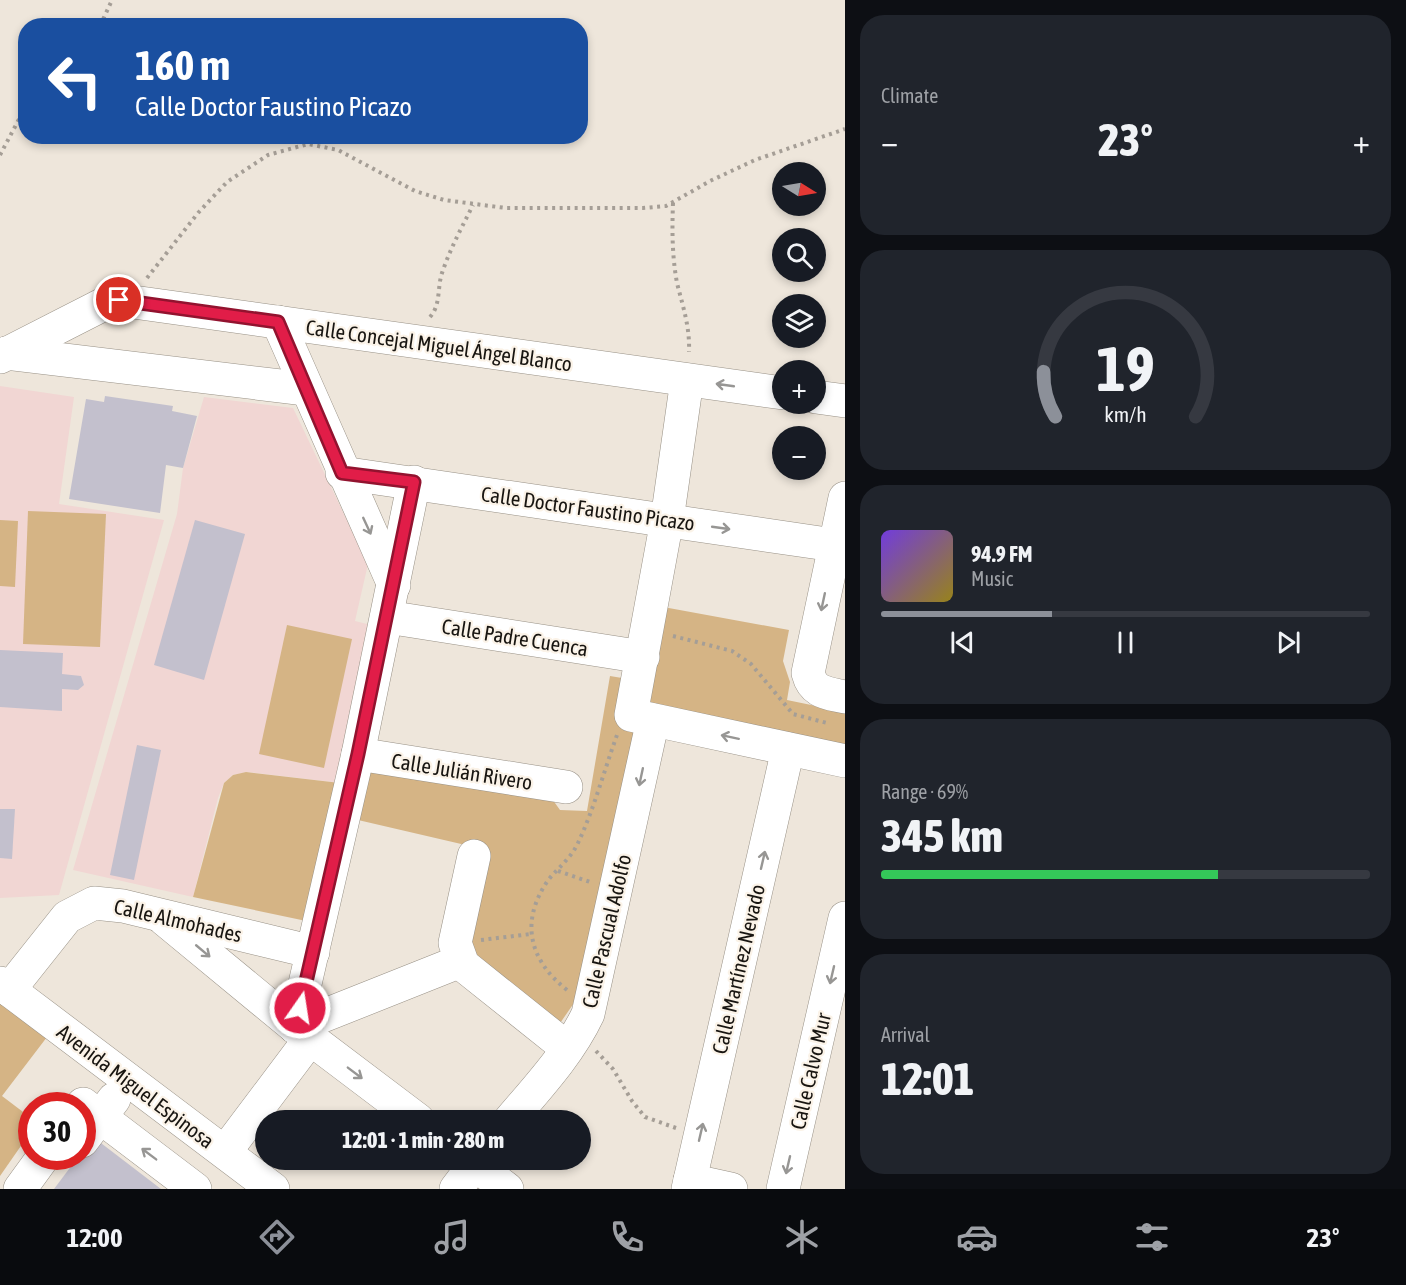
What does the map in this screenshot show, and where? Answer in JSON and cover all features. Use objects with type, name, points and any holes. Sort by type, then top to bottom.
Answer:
[{"type":"street","name":"Calle Concejal Miguel Ángel Blanco","points":[[3,355],[104,304],[119,300],[772,392]]},
{"type":"street","points":[[278,322],[342,473],[394,585]]},
{"type":"street","points":[[3,355],[306,389]]},
{"type":"street","name":"Calle Pascual Adolfo","points":[[518,1110],[578,1030],[616,893],[642,718],[645,644],[667,520],[687,380]]},
{"type":"street","points":[[826,399],[845,401]]},
{"type":"street","name":"Calle Doctor Faustino Picazo","points":[[342,473],[834,545]]},
{"type":"street","points":[[225,1152],[303,1033],[313,952],[358,754],[414,482]]},
{"type":"street","points":[[840,711],[810,684],[808,673],[845,498]]},
{"type":"street","name":"Calle Padre Cuenca","points":[[387,617],[645,644]]},
{"type":"street","points":[[642,718],[845,761]]},
{"type":"street","name":"Calle Martínez Nevado","points":[[689,1184],[788,749]]},
{"type":"street","name":"Calle Julián Rivero","points":[[358,754],[566,787]]},
{"type":"street","points":[[458,952],[474,856]]},
{"type":"street","name":"Calle Almohades","points":[[5,987],[66,917],[94,903],[158,914],[313,952]]},
{"type":"street","points":[[158,914],[303,1033],[405,1110]]},
{"type":"street","name":"Calle Calvo Mur","points":[[783,1189],[845,918]]},
{"type":"street","points":[[303,1033],[458,952]]},
{"type":"street","points":[[458,952],[578,1030]]},
{"type":"street","name":"Avenida Miguel Espinosa","points":[[5,987],[273,1189]]},
{"type":"street","points":[[96,1105],[118,1074]]},
{"type":"street","points":[[96,1123],[195,1189]]},
{"type":"street","points":[[20,1189],[34,1170]]},
{"type":"street","points":[[48,1189],[61,1170]]},
{"type":"street","points":[[473,1170],[507,1189]]},
{"type":"street","points":[[689,1184],[731,1189]]},
{"type":"path","points":[[104,18],[112,0]]},
{"type":"path","points":[[0,155],[18,121]]},
{"type":"path","points":[[132,302],[152,270],[227,182],[243,169],[268,155],[308,144],[338,150],[415,191],[473,205],[506,208],[643,208],[666,206],[710,181],[755,160],[845,129]]},
{"type":"path","points":[[674,202],[672,243],[677,282],[689,325],[687,380]]},
{"type":"path","points":[[415,342],[422,326],[437,307],[441,275],[455,240],[473,205]]},
{"type":"path","points":[[645,644],[732,651],[751,664],[782,703],[798,716],[840,711]]},
{"type":"path","points":[[798,716],[810,684]]},
{"type":"path","points":[[642,718],[616,736],[588,820],[576,846],[538,896],[531,942],[578,1030],[613,1069],[632,1101],[645,1117],[660,1124],[701,1136]]},
{"type":"path","points":[[557,871],[616,893]]},
{"type":"path","points":[[458,952],[531,934]]},
{"type":"shaded area","points":[[0,386],[74,397],[59,504],[164,520],[59,895],[0,898]]},
{"type":"shaded area","points":[[204,397],[293,408],[368,564],[355,621],[375,626],[340,783],[247,772],[233,775],[224,783],[218,798],[193,897],[73,870],[177,514],[183,468]]},
{"type":"shaded area","points":[[28,511],[106,514],[100,647],[23,644]]},
{"type":"shaded area","points":[[0,520],[18,521],[15,587],[0,586]]},
{"type":"shaded area","points":[[647,604],[789,630],[783,661],[790,682],[787,700],[845,712],[845,754],[644,710],[574,1003],[556,1029],[467,957],[487,850],[358,820],[367,773],[373,768],[550,796],[560,810],[587,811],[610,676],[634,680]]},
{"type":"shaded area","points":[[287,625],[352,639],[324,768],[259,754]]},
{"type":"shaded area","points":[[246,772],[340,783],[311,922],[193,897],[224,783],[233,775]]},
{"type":"shaded area","points":[[0,1001],[47,1037],[2,1096],[18,1108],[18,1150],[0,1176]]},
{"type":"building","points":[[105,396],[173,406],[172,411],[197,416],[183,468],[166,465],[160,513],[69,499],[86,399],[104,402]]},
{"type":"building","points":[[195,520],[245,534],[204,680],[154,665]]},
{"type":"building","points":[[0,650],[63,653],[62,674],[81,676],[84,685],[78,690],[62,689],[62,711],[0,707]]},
{"type":"building","points":[[137,745],[161,750],[134,880],[110,875]]},
{"type":"building","points":[[0,809],[15,809],[12,859],[0,858]]},
{"type":"building","points":[[96,1139],[161,1189],[54,1189],[68,1170],[96,1170]]},
{"type":"route","points":[[119,300],[278,322],[342,473],[414,482],[358,754],[300,1008]]}]
